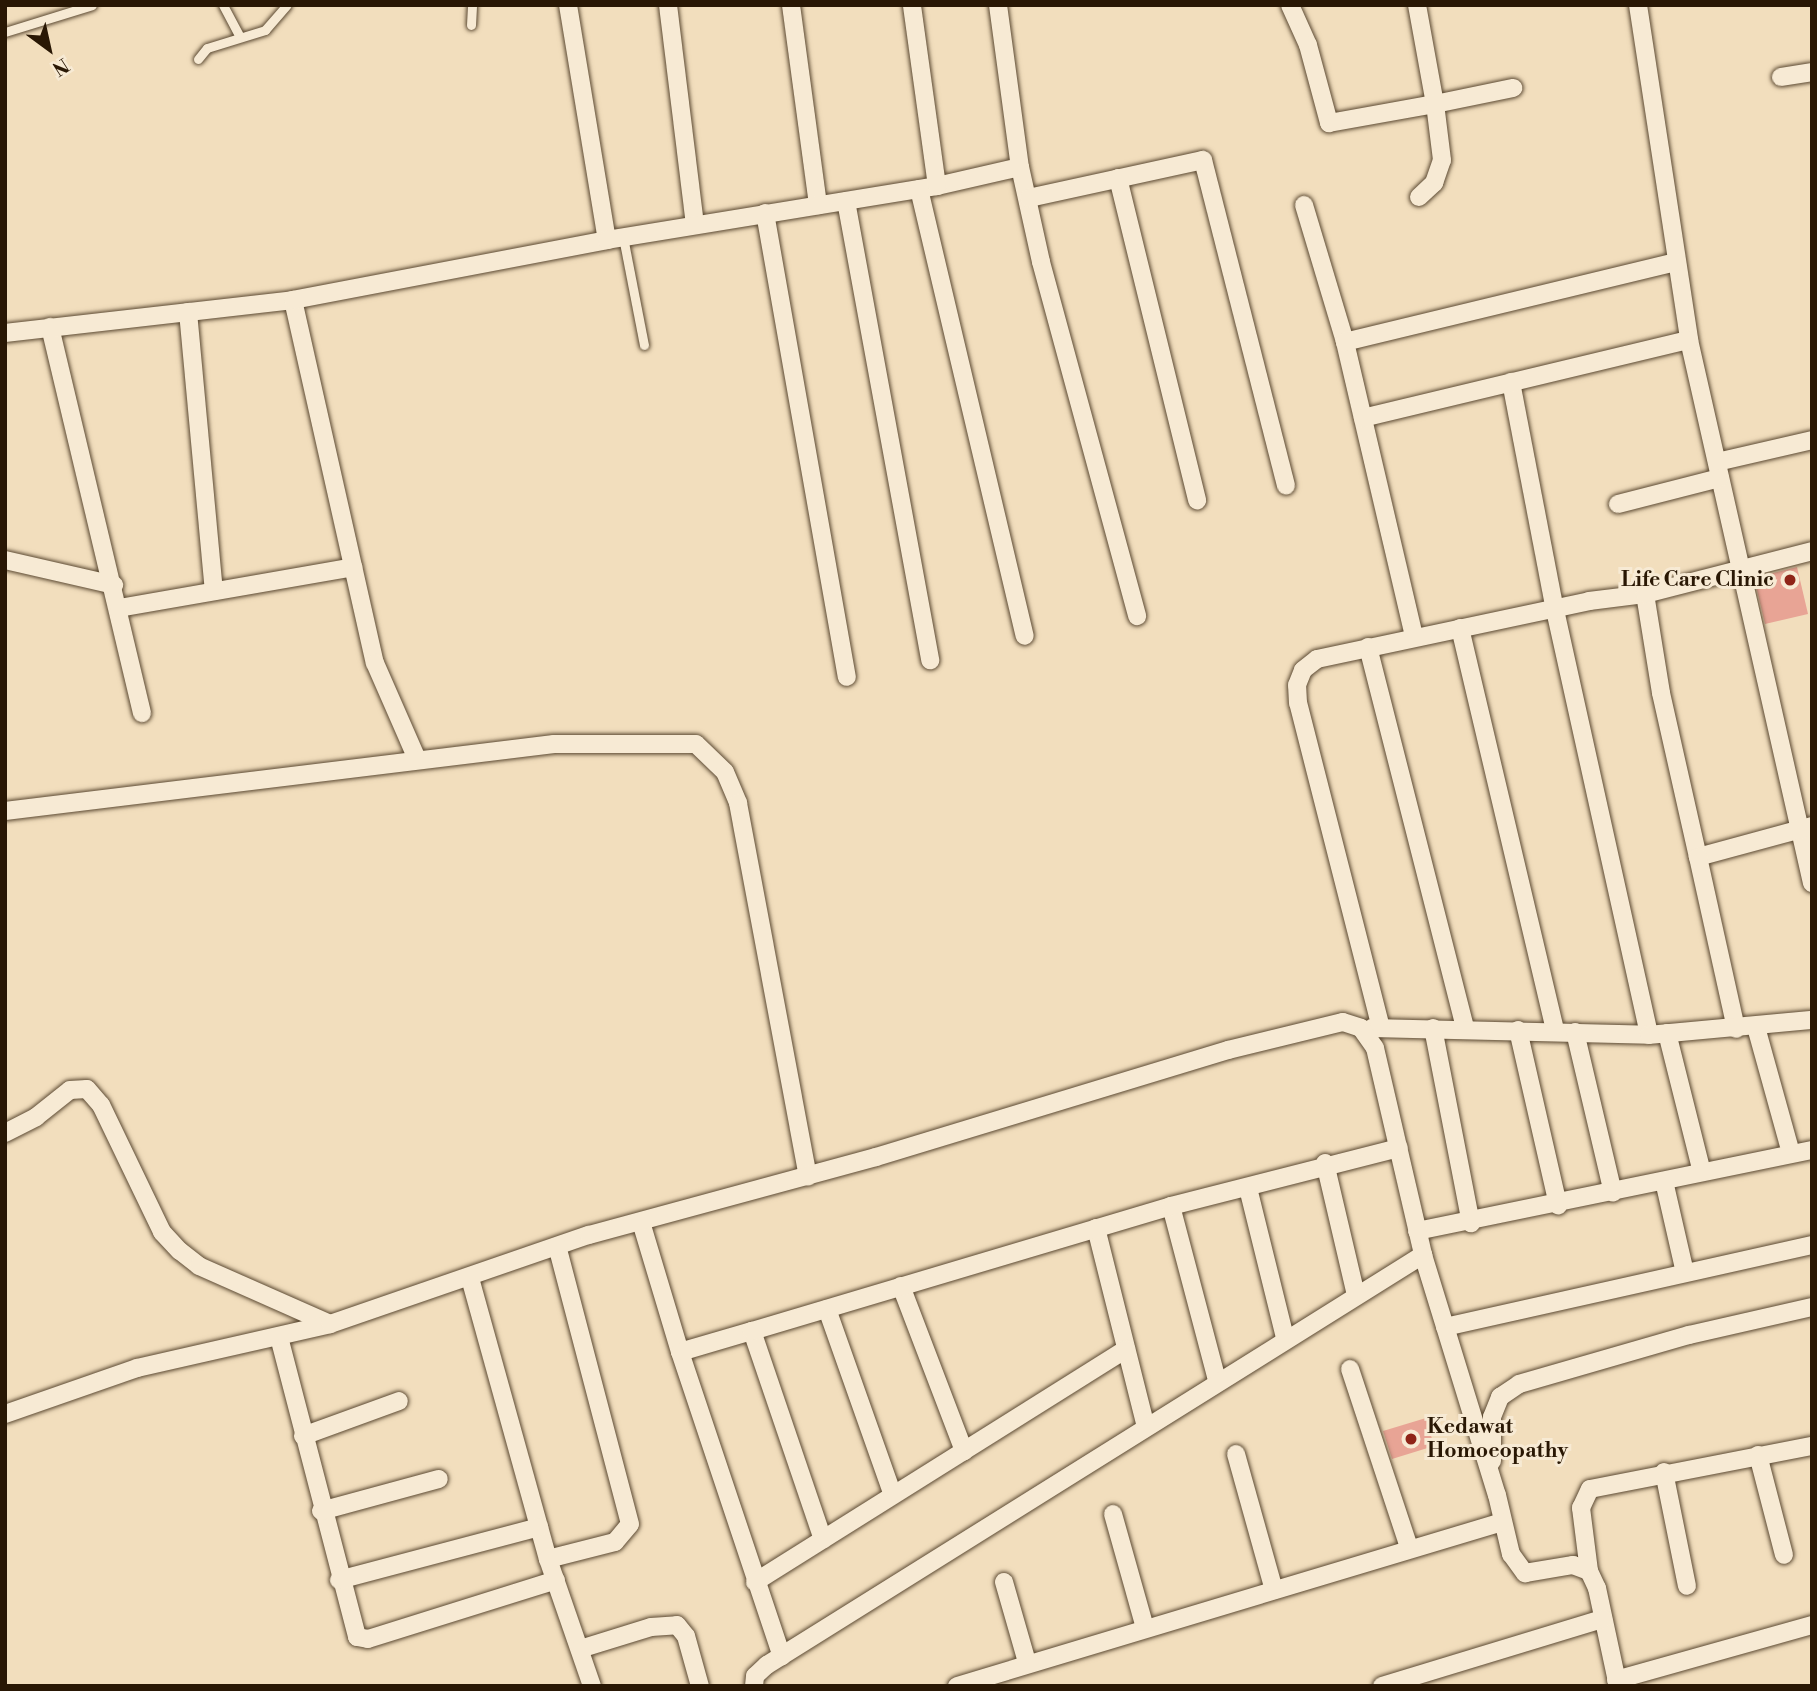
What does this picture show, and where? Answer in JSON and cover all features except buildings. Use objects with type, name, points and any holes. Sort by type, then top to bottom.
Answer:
[{"type":"street","points":[[568,5],[615,238]]},
{"type":"street","points":[[668,5],[695,224]]},
{"type":"street","points":[[791,5],[818,205]]},
{"type":"street","points":[[912,5],[937,186]]},
{"type":"street","points":[[998,5],[1020,167],[1029,198],[1044,276],[1137,616]]},
{"type":"street","points":[[1290,5],[1308,45],[1329,123],[1513,88]]},
{"type":"street","points":[[1417,5],[1442,160],[1434,183],[1419,197]]},
{"type":"street","points":[[1638,5],[1675,262],[1689,340],[1740,567],[1806,827],[1812,883]]},
{"type":"street","points":[[1781,77],[1812,72]]},
{"type":"street","points":[[1029,198],[1203,160],[1286,486]]},
{"type":"street","points":[[5,333],[293,300],[615,238],[937,186],[1020,167]]},
{"type":"street","points":[[1118,178],[1197,500]]},
{"type":"street","points":[[919,189],[1025,636]]},
{"type":"street","points":[[846,201],[930,660]]},
{"type":"street","points":[[1304,205],[1345,342],[1414,637]]},
{"type":"street","points":[[765,213],[847,677]]},
{"type":"street","points":[[1345,342],[1675,262]]},
{"type":"street","points":[[293,300],[375,663],[417,759]]},
{"type":"street","points":[[188,312],[214,592]]},
{"type":"street","points":[[50,327],[114,585],[142,713]]},
{"type":"street","points":[[1363,418],[1689,340]]},
{"type":"street","points":[[1511,382],[1555,610],[1649,1035]]},
{"type":"street","points":[[1618,504],[1812,440]]},
{"type":"street","points":[[1381,1028],[1297,685],[1303,670],[1317,659],[1368,647],[1646,594],[1740,567],[1812,551]]},
{"type":"street","points":[[5,559],[114,585]]},
{"type":"street","points":[[119,608],[354,567]]},
{"type":"street","points":[[1646,594],[1661,693],[1736,1029]]},
{"type":"street","points":[[1460,628],[1555,1031]]},
{"type":"street","points":[[1368,647],[1465,1028]]},
{"type":"street","points":[[5,811],[554,744],[696,744],[711,755],[725,772],[737,803],[808,1177]]},
{"type":"street","points":[[1698,857],[1806,827]]},
{"type":"street","points":[[5,1414],[137,1368],[330,1324],[557,1247],[808,1177],[1324,1023],[1343,1021],[1361,1028],[1465,1028],[1649,1035],[1812,1020]]},
{"type":"street","points":[[1756,1027],[1791,1153]]},
{"type":"street","points":[[1361,1028],[1375,1048],[1423,1255],[1491,1474],[1511,1554],[1525,1573],[1573,1565],[1589,1571]]},
{"type":"street","points":[[1433,1028],[1471,1223]]},
{"type":"street","points":[[1518,1030],[1558,1205]]},
{"type":"street","points":[[1575,1032],[1613,1193]]},
{"type":"street","points":[[1667,1033],[1702,1172]]},
{"type":"street","points":[[5,1133],[36,1117],[70,1090],[87,1089],[101,1105],[162,1232],[180,1251],[199,1266],[330,1324]]},
{"type":"street","points":[[680,1352],[1171,1206],[1248,1188],[1325,1163],[1399,1148]]},
{"type":"street","points":[[1417,1231],[1471,1223],[1812,1150]]},
{"type":"street","points":[[1325,1163],[1356,1295]]},
{"type":"street","points":[[1664,1181],[1685,1273]]},
{"type":"street","points":[[1248,1188],[1285,1338]]},
{"type":"street","points":[[1171,1206],[1217,1380]]},
{"type":"street","points":[[641,1222],[680,1352],[782,1656]]},
{"type":"street","points":[[1096,1228],[1146,1427]]},
{"type":"street","points":[[1445,1326],[1812,1245]]},
{"type":"street","points":[[548,1559],[615,1542],[630,1524],[557,1247]]},
{"type":"street","points":[[754,1686],[759,1671],[782,1656],[1000,1524],[1217,1380],[1423,1255]]},
{"type":"street","points":[[470,1278],[548,1559],[592,1686]]},
{"type":"street","points":[[901,1286],[964,1451]]},
{"type":"street","points":[[1491,1474],[1492,1417],[1500,1397],[1519,1384],[1689,1335],[1812,1307]]},
{"type":"street","points":[[827,1309],[893,1495]]},
{"type":"street","points":[[752,1331],[823,1539]]},
{"type":"street","points":[[279,1337],[354,1633],[362,1639],[556,1580]]},
{"type":"street","points":[[755,1582],[1126,1349]]},
{"type":"street","points":[[1350,1369],[1409,1548]]},
{"type":"street","points":[[303,1436],[399,1401]]},
{"type":"street","points":[[1812,1446],[1604,1483],[1584,1496],[1581,1508],[1589,1571],[1617,1683],[1812,1625]]},
{"type":"street","points":[[1236,1454],[1274,1590]]},
{"type":"street","points":[[1758,1455],[1784,1555]]},
{"type":"street","points":[[1664,1472],[1687,1586]]},
{"type":"street","points":[[321,1511],[439,1479]]},
{"type":"street","points":[[1112,1514],[1145,1628]]},
{"type":"street","points":[[957,1686],[1027,1662],[1502,1522]]},
{"type":"street","points":[[339,1580],[539,1527]]},
{"type":"street","points":[[1004,1582],[1027,1662]]},
{"type":"street","points":[[1382,1686],[1603,1619]]},
{"type":"street","points":[[580,1649],[651,1627],[677,1625],[686,1636],[700,1686]]},
{"type":"lane","points":[[5,33],[92,5]]},
{"type":"lane","points":[[223,5],[240,37]]},
{"type":"lane","points":[[198,59],[206,48],[265,30],[287,5]]},
{"type":"lane","points":[[471,25],[472,5]]},
{"type":"lane","points":[[615,238],[644,345]]},
{"type":"place","name":"Life Care Clinic","points":[[1790,580]]},
{"type":"place","name":"Kedawat Homoeopathy","points":[[1411,1439]]}]
